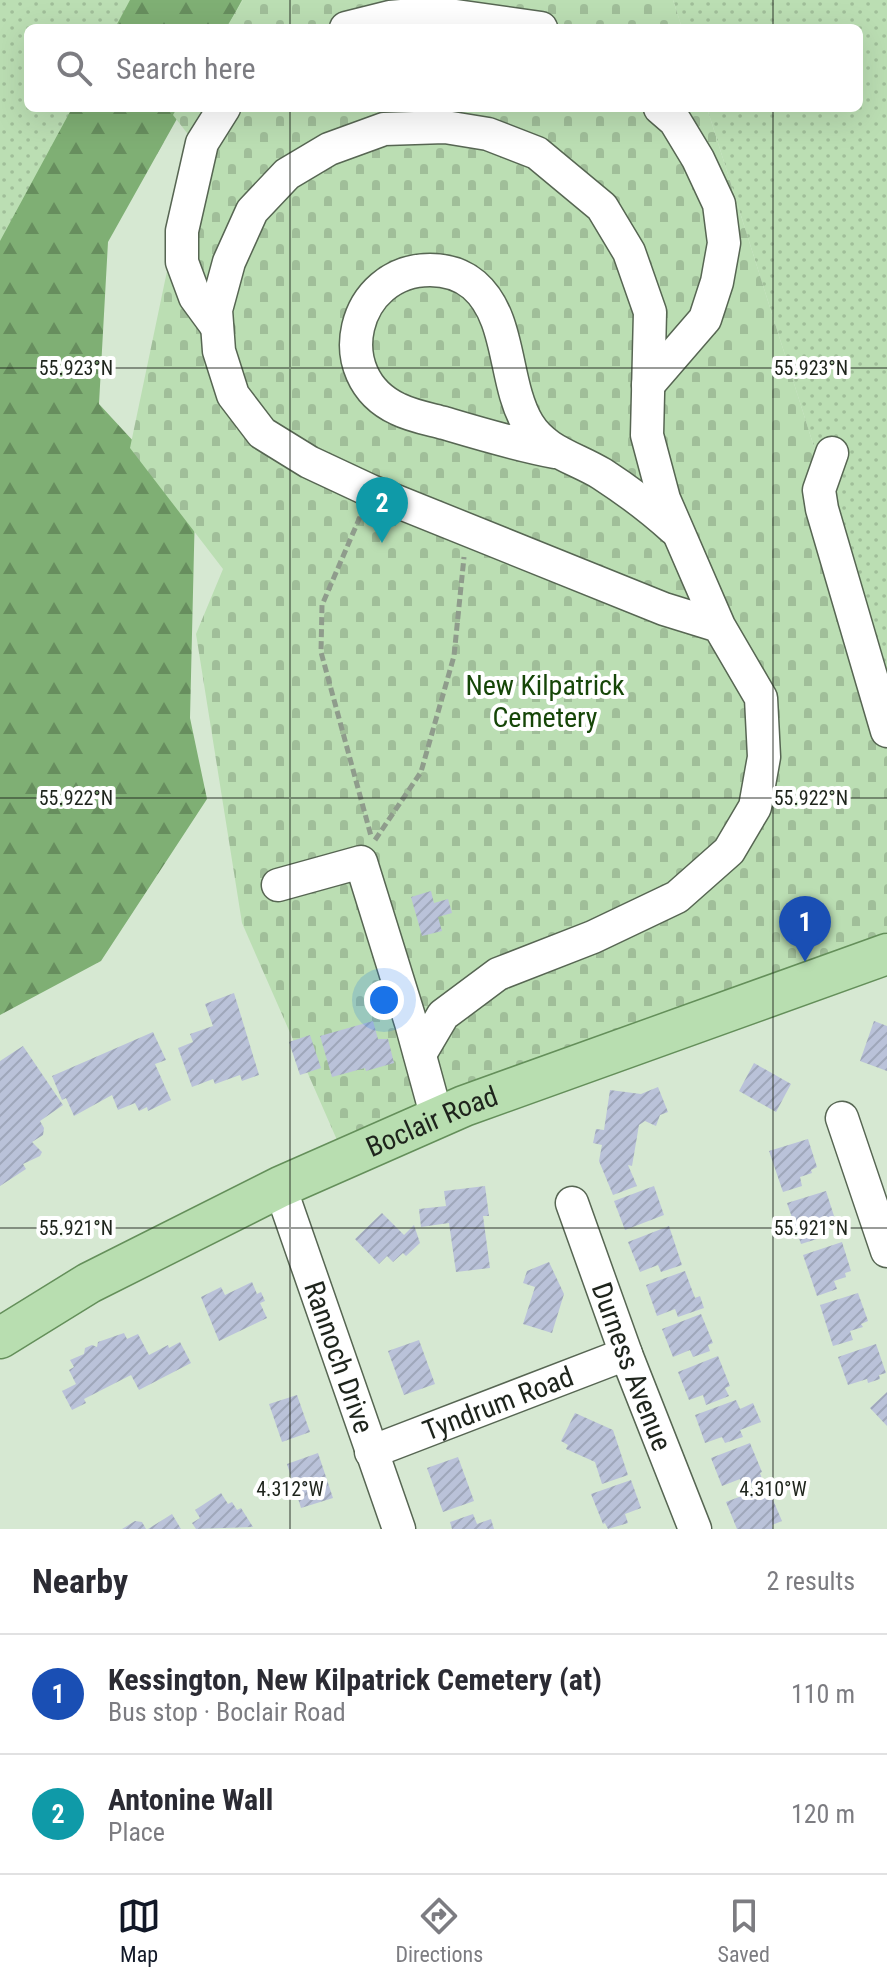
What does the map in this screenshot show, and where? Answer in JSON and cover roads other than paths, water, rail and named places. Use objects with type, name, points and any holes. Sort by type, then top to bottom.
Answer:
[{"type":"main road","name":"Boclair Road","points":[[0,1338],[89,1283],[280,1187],[437,1118],[887,954]]},
{"type":"street","points":[[362,24],[390,17],[434,13],[512,24]]},
{"type":"street","points":[[217,327],[195,297],[182,262],[182,231],[202,143],[221,112]]},
{"type":"street","points":[[648,385],[705,319],[717,282],[724,243],[719,204],[698,159],[675,121],[665,112]]},
{"type":"street","points":[[420,1054],[443,1015],[498,974],[593,937],[677,897],[729,851],[755,807],[764,757],[761,698],[719,626],[664,499],[647,435],[650,312],[629,252],[602,207],[537,153],[488,134],[445,127],[384,129],[329,149],[287,174],[252,211],[229,262],[216,310],[219,351],[233,395],[262,433],[309,462],[371,491],[664,609],[719,626]]},
{"type":"street","points":[[555,452],[528,425],[508,371],[504,340],[492,305],[473,284],[447,270],[415,270],[387,281],[367,302],[356,326],[357,355],[363,376],[396,409],[527,447],[555,452],[598,472],[645,502],[677,531]]},
{"type":"street","points":[[832,453],[819,490],[822,509],[887,731]]},
{"type":"street","points":[[278,885],[361,862],[437,1118]]},
{"type":"street","points":[[842,1118],[887,1251]]},
{"type":"street","name":"Rannoch Drive","points":[[280,1187],[394,1528]]},
{"type":"street","name":"Durness Avenue","points":[[572,1203],[626,1354],[695,1529]]},
{"type":"street","name":"Tyndrum Road","points":[[371,1452],[626,1354]]},
{"type":"place","name":"Antonine Wall","points":[[382,543]]},
{"type":"place","name":"Kessington, New Kilpatrick Cemetery (at)","points":[[805,962]]},
{"type":"park label","name":"New Kilpatrick Cemetery","points":[[545,701]]}]
